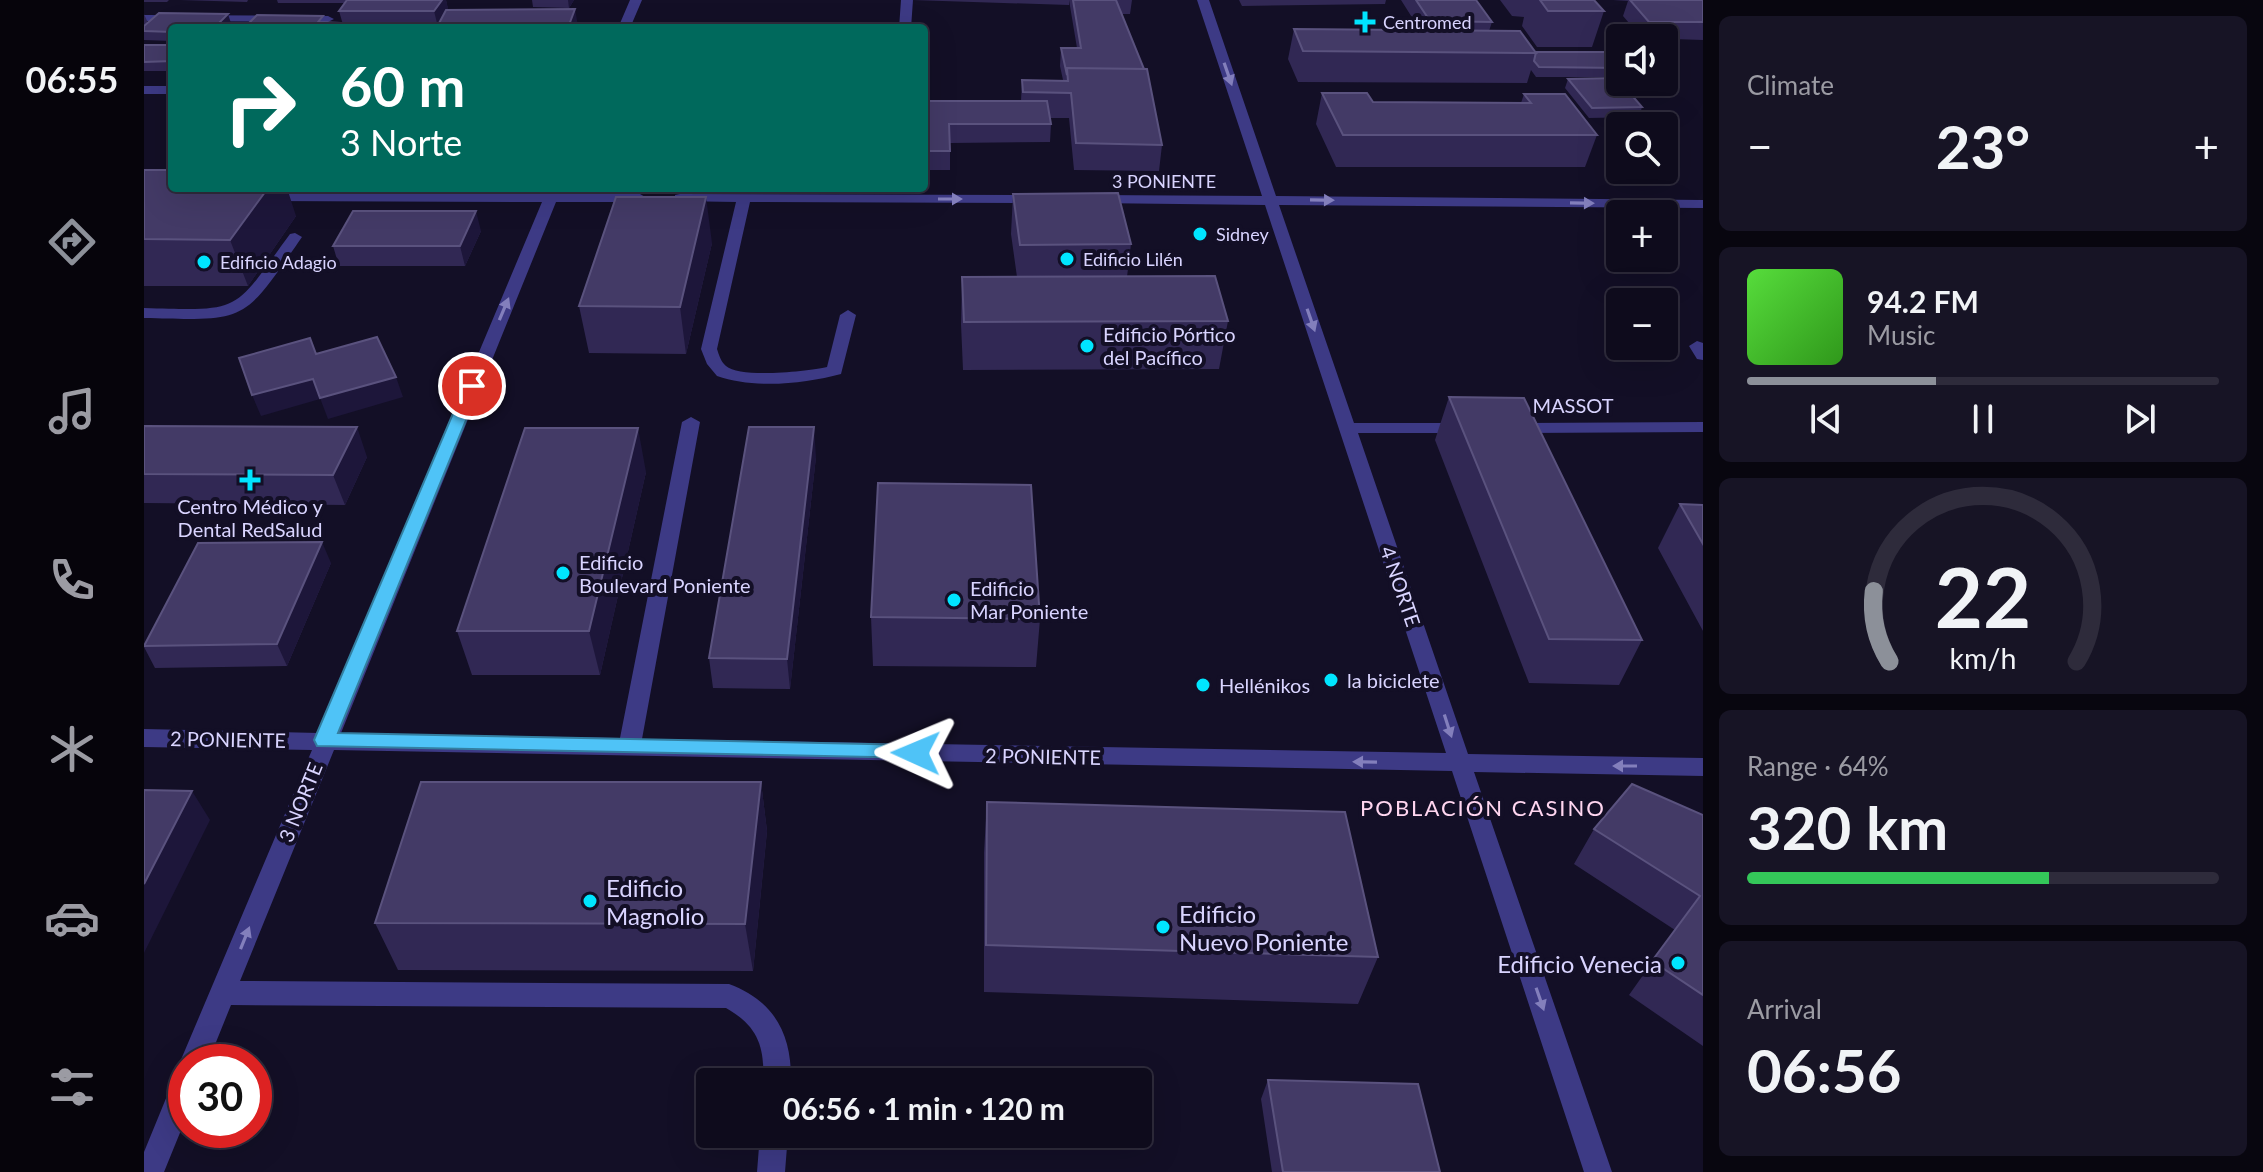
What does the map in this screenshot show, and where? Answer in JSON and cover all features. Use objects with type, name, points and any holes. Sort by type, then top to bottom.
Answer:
[{"type":"street","points":[[626,24],[636,0]]},
{"type":"street","points":[[905,24],[907,0]]},
{"type":"street","name":"4 NORTE","points":[[1203,0],[1598,1172]]},
{"type":"street","points":[[144,18],[328,19]]},
{"type":"street","points":[[144,90],[168,90]]},
{"type":"street","points":[[256,197],[552,193],[744,198],[1063,199]]},
{"type":"street","name":"3 NORTE","points":[[202,1044],[552,193]]},
{"type":"street","points":[[744,198],[709,349],[714,364],[726,374],[820,376],[835,370],[848,315]]},
{"type":"street","name":"3 PONIENTE","points":[[1079,199],[1703,204]]},
{"type":"street","points":[[144,313],[221,313],[235,309],[246,302],[295,237]]},
{"type":"street","points":[[629,747],[691,422]]},
{"type":"street","name":"MASSOT","points":[[1348,428],[1703,427]]},
{"type":"street","name":"2 PONIENTE","points":[[144,738],[1461,765],[1703,767]]},
{"type":"street","points":[[223,993],[729,996],[756,1009],[772,1031],[778,1068]]},
{"type":"street","points":[[150,1172],[168,1128]]},
{"type":"street","points":[[771,1172],[773,1148]]},
{"type":"building","points":[[347,0],[442,0],[434,11],[339,11]]},
{"type":"building","points":[[1073,0],[1116,0],[1144,69],[1067,68],[1067,75],[1061,48],[1081,48]]},
{"type":"building","points":[[1416,0],[1476,0],[1492,22],[1430,21]]},
{"type":"building","points":[[1540,0],[1594,0],[1604,11],[1548,11]]},
{"type":"building","points":[[1630,0],[1703,0],[1703,22],[1649,22]]},
{"type":"building","points":[[575,9],[569,24],[439,24],[446,10]]},
{"type":"building","points":[[159,13],[228,14],[218,24],[168,24],[168,32],[144,31],[144,26]]},
{"type":"building","points":[[257,15],[323,16],[318,22],[339,23],[338,24],[248,24]]},
{"type":"building","points":[[1294,29],[1520,31],[1536,53],[1303,51]]},
{"type":"building","points":[[144,45],[168,45],[168,61],[144,62]]},
{"type":"building","points":[[1536,52],[1606,52],[1606,68],[1539,67],[1534,61]]},
{"type":"building","points":[[1067,68],[1147,69],[1162,145],[1076,143],[1071,93],[1023,92],[1022,80],[1068,81]]},
{"type":"building","points":[[1606,78],[1606,96],[1633,96],[1642,107],[1592,108],[1568,79]]},
{"type":"building","points":[[1322,93],[1367,93],[1373,102],[1531,103],[1524,94],[1565,94],[1597,135],[1343,135]]},
{"type":"building","points":[[928,101],[1047,101],[1051,124],[949,124],[950,151],[928,151]]},
{"type":"building","points":[[144,170],[168,170],[168,192],[265,192],[230,240],[144,239]]},
{"type":"building","points":[[1118,193],[1131,244],[1020,245],[1013,194]]},
{"type":"building","points":[[616,197],[706,197],[680,307],[579,306]]},
{"type":"building","points":[[353,211],[476,211],[460,246],[333,246]]},
{"type":"building","points":[[1215,276],[1228,321],[964,322],[962,277]]},
{"type":"building","points":[[377,337],[396,377],[320,398],[313,379],[252,395],[239,358],[310,338],[316,354]]},
{"type":"building","points":[[1449,397],[1524,398],[1642,640],[1549,639]]},
{"type":"building","points":[[144,426],[357,427],[333,475],[144,474]]},
{"type":"building","points":[[749,427],[814,427],[787,659],[709,658]]},
{"type":"building","name":"Edificio Boulevard Poniente","points":[[525,428],[638,428],[589,631],[457,631]]},
{"type":"building","name":"Edificio Mar Poniente","points":[[878,483],[1031,485],[1040,619],[871,617]]},
{"type":"building","points":[[1680,504],[1703,505],[1703,544]]},
{"type":"building","points":[[322,542],[277,644],[144,646],[198,543]]},
{"type":"building","points":[[421,782],[761,782],[745,924],[375,923]]},
{"type":"building","points":[[1632,784],[1703,815],[1703,995],[1652,961],[1700,896],[1594,829]]},
{"type":"building","points":[[144,790],[192,791],[144,884]]},
{"type":"building","name":"Edificio Nuevo Poniente","points":[[987,802],[1345,812],[1378,957],[986,945]]},
{"type":"building","points":[[1268,1080],[1418,1084],[1440,1172],[1283,1172]]},
{"type":"place","name":"Centromed","points":[[1365,22]]},
{"type":"place","name":"Sidney","points":[[1200,234]]},
{"type":"place","name":"Edificio Lilén","points":[[1067,259]]},
{"type":"place","name":"Edificio Adagio","points":[[204,262]]},
{"type":"place","name":"Edificio Pórtico del Pacífico","points":[[1087,346]]},
{"type":"place","name":"Centro Médico y Dental RedSalud","points":[[250,480]]},
{"type":"place","name":"Edificio Boulevard Poniente","points":[[563,573]]},
{"type":"place","name":"Edificio Mar Poniente","points":[[954,600]]},
{"type":"place","name":"la biciclete","points":[[1331,680]]},
{"type":"place","name":"Hellénikos","points":[[1203,685]]},
{"type":"place","name":"Edificio Magnolio","points":[[590,901]]},
{"type":"place","name":"Edificio Nuevo Poniente","points":[[1163,927]]},
{"type":"place","name":"Edificio Venecia","points":[[1678,963]]},
{"type":"district","name":"POBLACIÓN CASINO","points":[[1483,807]]},
{"type":"route","points":[[472,386],[325,740],[916,753]]}]
